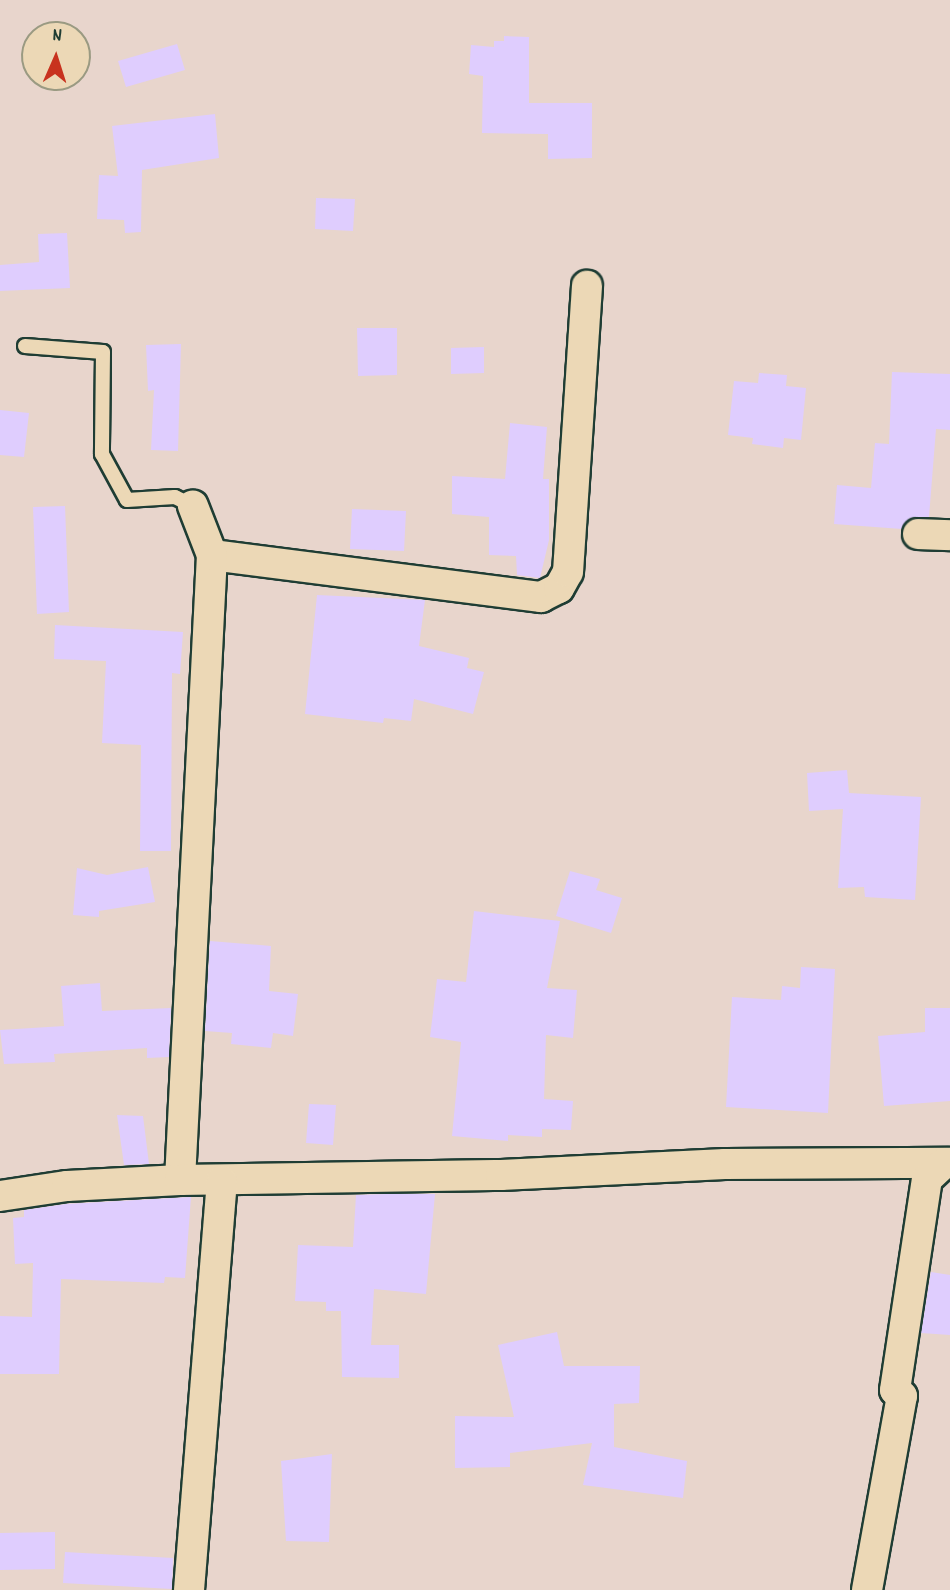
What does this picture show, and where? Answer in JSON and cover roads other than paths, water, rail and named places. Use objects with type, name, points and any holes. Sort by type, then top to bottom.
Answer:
[{"type":"street","points":[[212,555],[541,597],[559,589],[568,572],[587,286]]},
{"type":"street","points":[[180,1180],[212,555],[193,506]]},
{"type":"street","points":[[918,534],[950,535]]},
{"type":"street","points":[[0,1196],[67,1186],[180,1180],[222,1181],[725,1164],[947,1163]]},
{"type":"street","points":[[867,1590],[902,1396],[895,1390],[928,1179],[947,1163]]},
{"type":"street","points":[[188,1590],[222,1181]]},
{"type":"lane","points":[[25,346],[103,352],[102,454],[127,500],[175,497],[193,506]]}]
